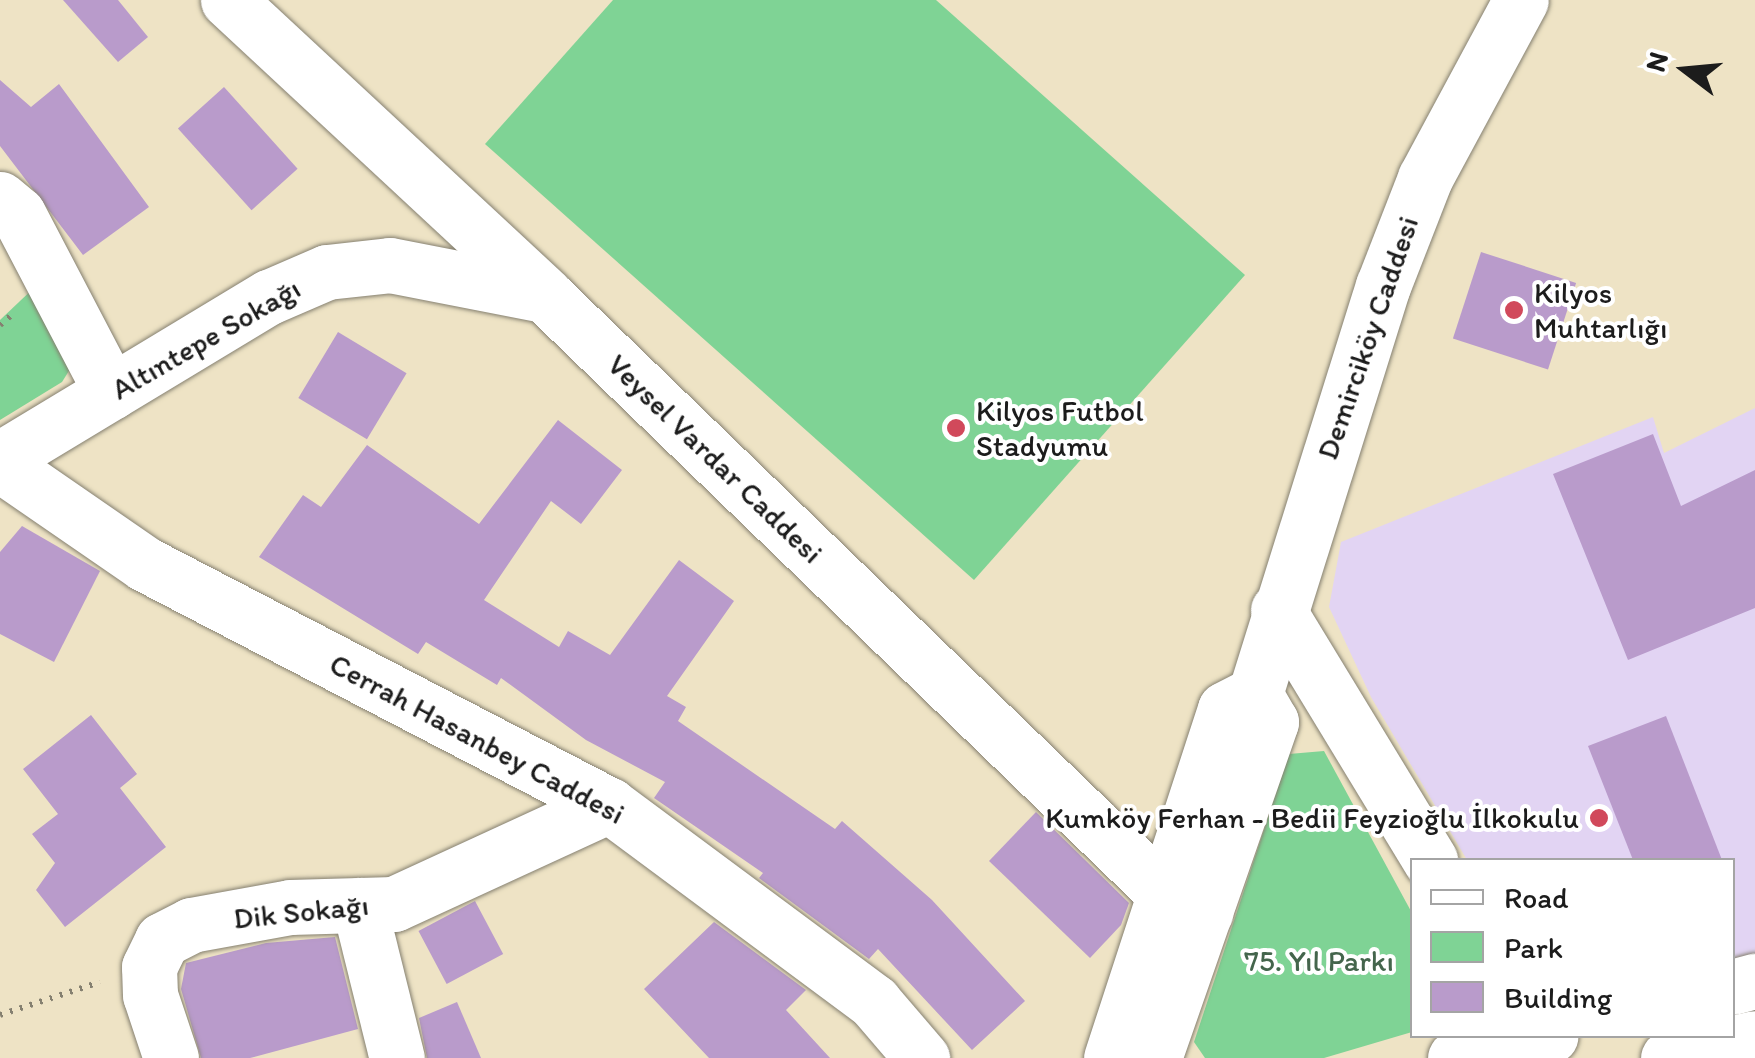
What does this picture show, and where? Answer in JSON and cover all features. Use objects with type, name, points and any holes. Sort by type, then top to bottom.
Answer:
[{"type":"street","name":"Veysel Vardar Caddesi","points":[[228,0],[545,294],[1184,902]]},
{"type":"street","name":"Demirciköy Caddesi","points":[[1154,1058],[1225,710],[1254,694],[1278,610],[1425,178],[1521,0]]},
{"type":"street","points":[[0,199],[18,214],[111,392]]},
{"type":"street","name":"Altıntepe Sokağı","points":[[0,461],[269,297],[327,272],[390,265],[545,294]]},
{"type":"street","name":"Cerrah Hasanbey Caddesi","points":[[0,461],[145,564],[608,804],[874,1002],[922,1058]]},
{"type":"street","points":[[1278,610],[1429,858]]},
{"type":"street","name":"Dik Sokağı","points":[[149,966],[162,940],[191,926],[290,908],[394,904],[608,804]]},
{"type":"street","name":"Demirciköy Caddesi","points":[[1111,1058],[1184,902]]},
{"type":"street","points":[[359,905],[397,1058]]},
{"type":"street","points":[[149,966],[150,995],[172,1058]]},
{"type":"street","points":[[1668,1058],[1755,1038]]},
{"type":"street","points":[[1455,1058],[1532,1043]]},
{"type":"path","points":[[0,1015],[149,966]]},
{"type":"shaded area","points":[[1755,408],[1755,954],[1735,959],[1735,858],[1466,858],[1371,697],[1329,607],[1341,542],[1653,417],[1664,453]]},
{"type":"green space","name":"Kilyos Futbol Stadyumu","points":[[613,0],[936,0],[1245,275],[974,580],[485,144]]},
{"type":"green space","points":[[39,283],[77,358],[62,382],[0,420],[0,320]]},
{"type":"green space","name":"75. Yıl Parkı","points":[[1324,751],[1410,909],[1410,1033],[1324,1058],[1205,1058],[1194,1042],[1289,754]]},
{"type":"building","points":[[63,0],[118,0],[148,37],[118,62]]},
{"type":"building","points":[[0,80],[31,107],[59,84],[149,207],[83,255],[0,146]]},
{"type":"building","points":[[224,87],[298,169],[252,210],[178,128]]},
{"type":"building","name":"Kilyos Muhtarlığı","points":[[1481,252],[1576,283],[1548,369],[1453,339]]},
{"type":"building","points":[[338,332],[407,373],[367,439],[298,398]]},
{"type":"building","points":[[558,420],[622,470],[581,524],[551,501],[484,600],[559,647],[568,631],[610,655],[679,560],[734,601],[667,696],[686,707],[678,721],[835,829],[842,821],[932,900],[1025,1001],[972,1050],[878,949],[869,959],[759,878],[763,873],[654,798],[665,782],[586,740],[501,678],[497,685],[426,642],[418,654],[259,557],[303,495],[321,507],[367,445],[479,524]]},
{"type":"building","points":[[1653,434],[1681,506],[1755,470],[1755,608],[1628,660],[1553,474]]},
{"type":"building","points":[[22,526],[100,571],[54,662],[0,634],[0,552]]},
{"type":"building","points":[[91,715],[137,774],[120,788],[166,847],[65,927],[36,890],[55,863],[32,834],[58,814],[23,769]]},
{"type":"building","points":[[1666,716],[1721,858],[1632,858],[1588,746]]},
{"type":"building","points":[[1036,812],[1129,903],[1121,925],[1090,958],[989,861]]},
{"type":"building","points":[[475,901],[503,954],[447,984],[418,931]]},
{"type":"building","points":[[714,922],[806,990],[786,1010],[830,1058],[709,1058],[644,989]]},
{"type":"building","points":[[335,937],[358,1029],[250,1058],[201,1058],[181,989],[186,963],[266,943]]},
{"type":"building","points":[[457,1002],[481,1058],[427,1058],[419,1018]]},
{"type":"place","name":"Kilyos Muhtarlığı","points":[[1514,310]]},
{"type":"place","name":"Kilyos Futbol Stadyumu","points":[[956,428]]},
{"type":"place","name":"Kumköy Ferhan - Bedii Feyzioğlu İlkokulu","points":[[1599,818]]}]
